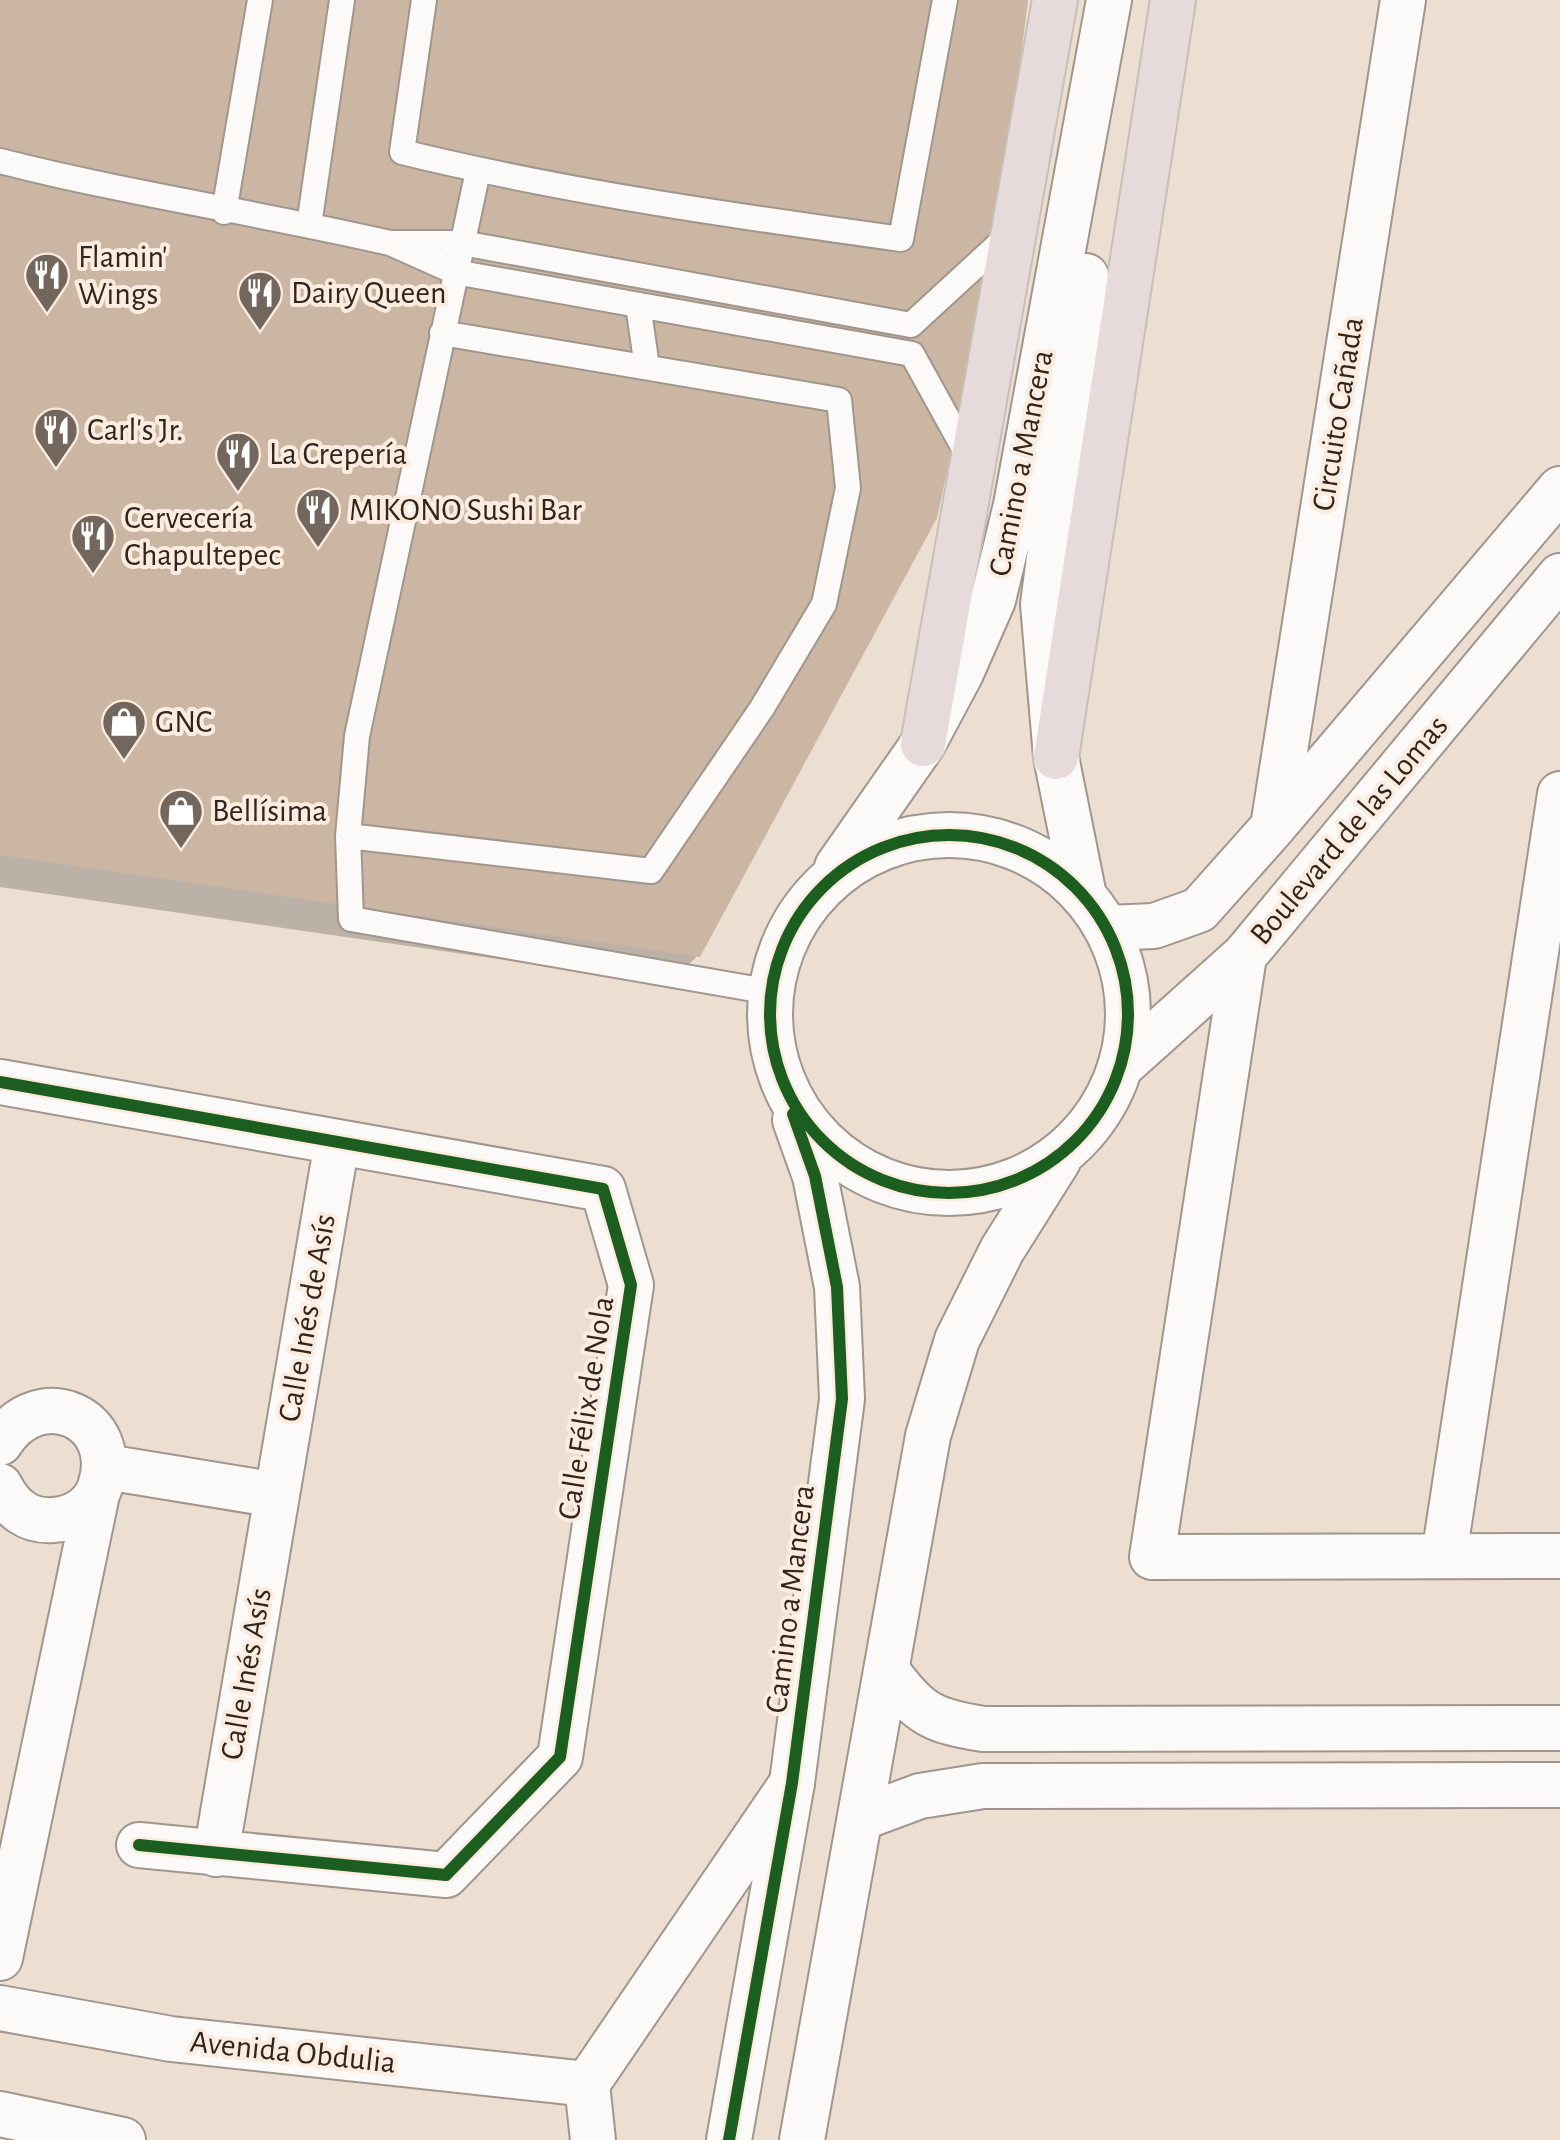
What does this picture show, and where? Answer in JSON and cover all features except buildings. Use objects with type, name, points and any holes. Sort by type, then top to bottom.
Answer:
[{"type":"highway","points":[[923,744],[1055,0]]},
{"type":"highway","points":[[1056,757],[1173,0]]},
{"type":"street","name":"Camino a Mancera","points":[[729,2140],[792,1783],[842,1399],[837,1287],[815,1176],[777,1069],[769,1021],[771,992],[786,938],[923,744],[961,673],[993,600],[1016,505],[1109,0]]},
{"type":"street","name":"Camino a Mancera","points":[[1120,1067],[1128,1026],[1124,975],[1096,912],[1056,757],[1043,604],[1123,0]]},
{"type":"street","name":"Circuito Cañada","points":[[1273,827],[1403,0]]},
{"type":"street","name":"Boulevard de las Lomas","points":[[1096,912],[1154,926],[1199,910],[1560,489]]},
{"type":"street","name":"Boulevard de las Lomas","points":[[1120,1067],[1244,956],[1560,576]]},
{"type":"street","points":[[1444,1556],[1560,794]]},
{"type":"street","points":[[825,884],[872,851],[928,835],[986,837],[1040,859],[1096,912]]},
{"type":"street","points":[[1244,956],[1152,1557],[1560,1556]]},
{"type":"street","points":[[802,2140],[928,1436],[957,1340],[1002,1250],[1061,1156],[1095,1119],[1120,1067]]},
{"type":"street","points":[[777,1069],[803,1121],[845,1161],[896,1187],[954,1195],[1011,1184],[1061,1156]]},
{"type":"street","name":"Calle Félix de Nola","points":[[0,1082],[603,1189],[631,1285],[560,1757],[446,1875],[216,1854]]},
{"type":"street","name":"Calle Inés de Asís","points":[[277,1495],[337,1142]]},
{"type":"street","points":[[0,1443],[11,1425],[34,1412],[60,1410],[84,1421],[101,1442],[101,1483],[0,1958]]},
{"type":"street","points":[[101,1483],[277,1495]]},
{"type":"street","points":[[0,1486],[10,1505],[38,1521],[70,1519],[101,1483]]},
{"type":"street","name":"Calle Inés Asís","points":[[216,1854],[277,1495]]},
{"type":"street","points":[[888,1672],[911,1703],[944,1723],[983,1729],[1560,1728]]},
{"type":"street","points":[[593,2140],[587,2084],[792,1783]]},
{"type":"street","points":[[861,1818],[920,1796],[983,1786],[1560,1785]]},
{"type":"street","points":[[139,1845],[216,1854]]},
{"type":"street","name":"Avenida Obdulia","points":[[0,2008],[171,2039],[587,2084]]},
{"type":"street","points":[[0,2114],[123,2140]]},
{"type":"lane","points":[[224,212],[260,0]]},
{"type":"lane","points":[[309,225],[342,0]]},
{"type":"lane","points":[[424,0],[402,152],[478,171],[901,239],[945,0]]},
{"type":"lane","points":[[0,161],[224,212],[309,225],[390,243],[455,272],[912,354],[972,463]]},
{"type":"lane","points":[[478,171],[357,736],[348,836],[351,919],[771,992]]},
{"type":"lane","points":[[390,243],[462,243],[911,325],[1015,229]]},
{"type":"lane","points":[[638,305],[647,367]]},
{"type":"lane","points":[[348,836],[651,871],[762,708],[824,604],[848,488],[839,400],[442,333]]},
{"type":"cycle path","points":[[949,835],[984,839],[1017,849],[1048,865],[1075,888],[1098,915],[1114,946],[1124,979],[1128,1014],[1124,1049],[1114,1082],[1098,1113],[1075,1140],[1048,1163],[1017,1179],[984,1189],[949,1193],[914,1189],[881,1179],[850,1163],[823,1140],[800,1113],[784,1082],[774,1049],[770,1014],[774,979],[784,946],[800,915],[823,888],[850,865],[881,849],[914,839],[949,835]]},
{"type":"cycle path","points":[[0,1082],[603,1189],[631,1285],[560,1757],[446,1875],[139,1845]]},
{"type":"cycle path","points":[[729,2140],[792,1783],[842,1399],[837,1287],[815,1176],[793,1114]]},
{"type":"place","name":"Flamin' Wings","points":[[47,314]]},
{"type":"place","name":"Dairy Queen","points":[[260,332]]},
{"type":"place","name":"Carl's Jr.","points":[[56,469]]},
{"type":"place","name":"La Crepería","points":[[238,493]]},
{"type":"place","name":"MIKONO Sushi Bar","points":[[318,549]]},
{"type":"place","name":"Cervecería Chapultepec","points":[[93,575]]},
{"type":"place","name":"GNC","points":[[124,761]]},
{"type":"place","name":"Bellísima","points":[[181,850]]}]
